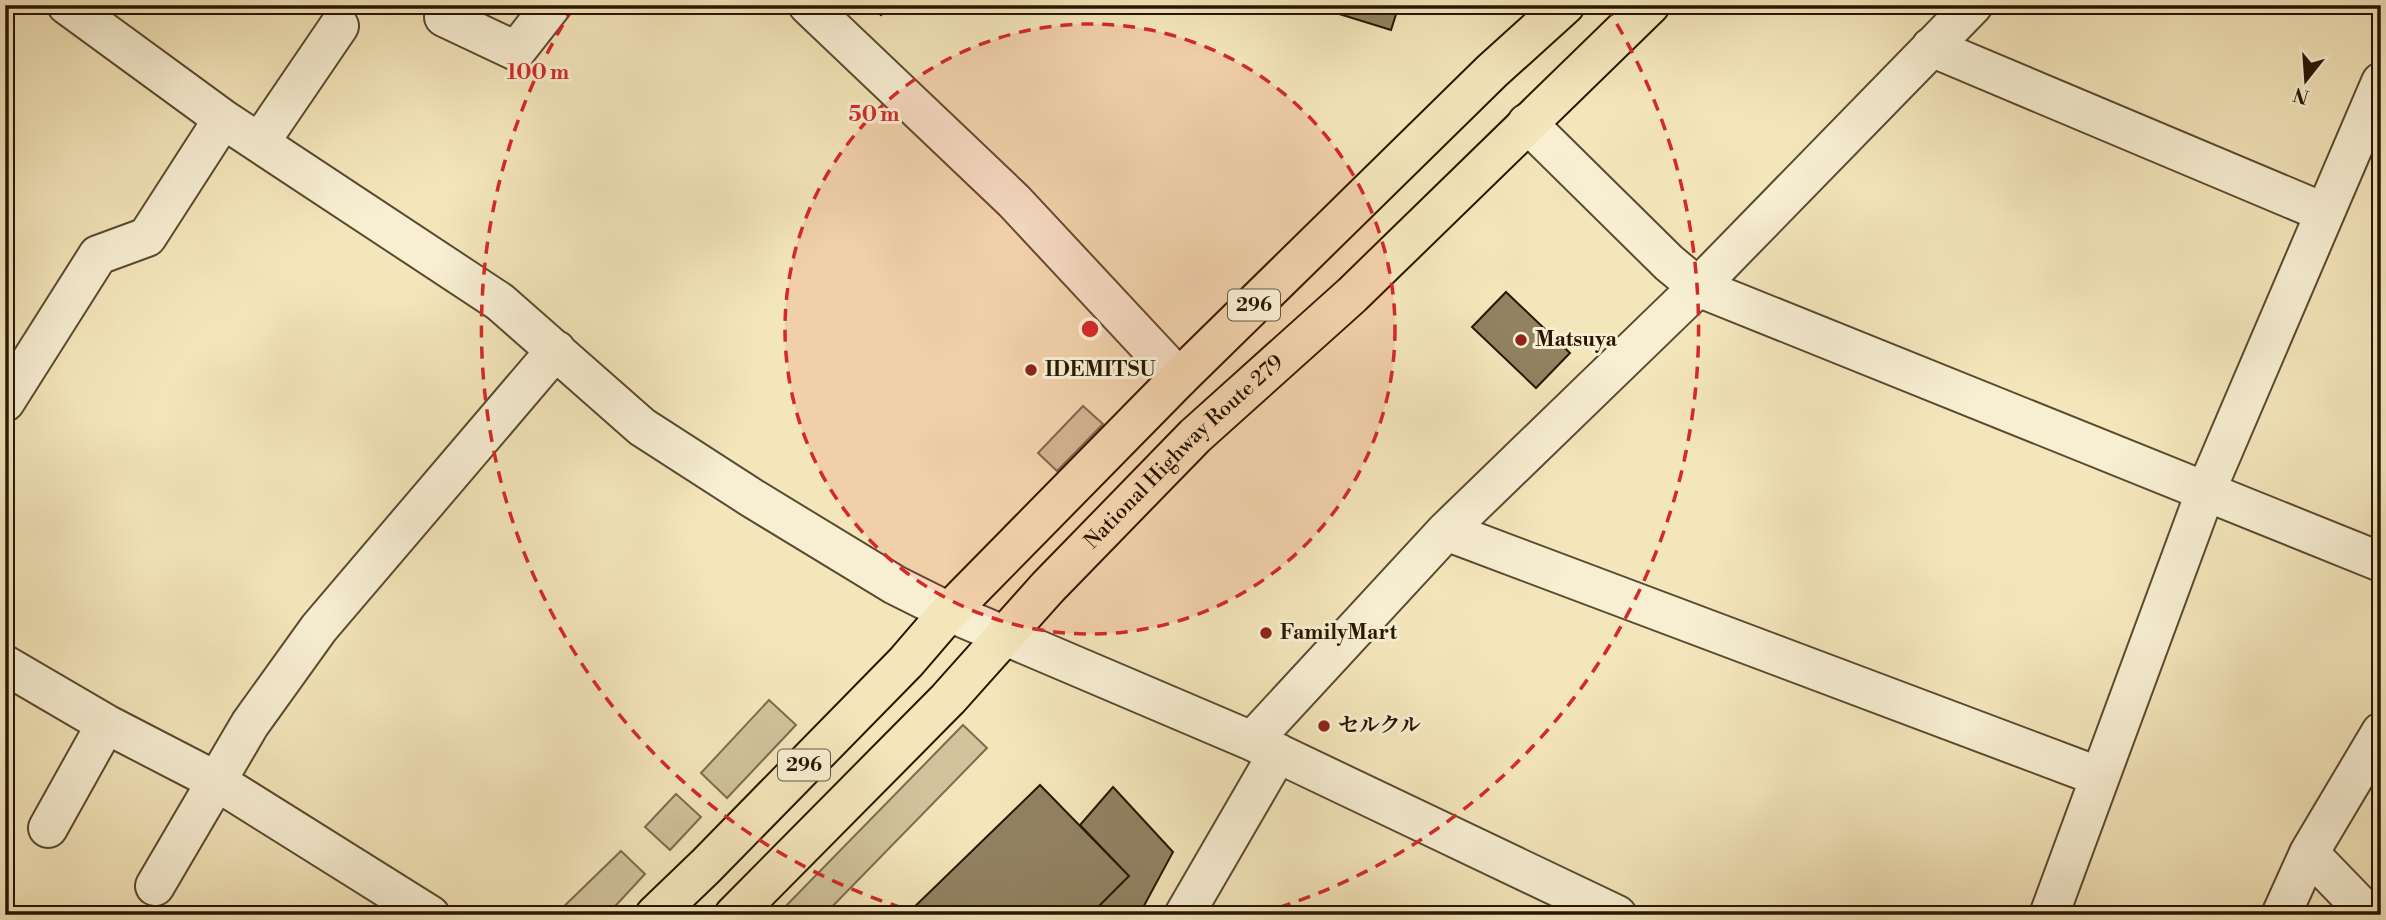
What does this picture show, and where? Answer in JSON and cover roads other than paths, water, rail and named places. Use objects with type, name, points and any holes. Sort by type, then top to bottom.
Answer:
[{"type":"highway","name":"296","points":[[655,915],[897,671],[949,612],[1179,378],[1492,71],[1564,5]]},
{"type":"highway","name":"National Highway Route 279","points":[[734,915],[948,699],[1003,635],[1195,436],[1352,295],[1650,5]]},
{"type":"street","points":[[67,5],[223,120],[500,302],[642,427],[879,575],[949,612],[1265,747],[1573,906],[1617,915]]},
{"type":"street","points":[[444,17],[516,51],[552,5]]},
{"type":"street","points":[[808,5],[1014,201],[1179,378]]},
{"type":"street","points":[[1184,915],[1265,747],[1446,531],[1698,287],[1973,5]]},
{"type":"street","points":[[260,142],[339,26]]},
{"type":"street","points":[[1931,47],[2323,212]]},
{"type":"street","points":[[2049,915],[2205,493],[2323,212],[2381,82]]},
{"type":"street","points":[[5,402],[98,255],[147,237],[223,120]]},
{"type":"street","points":[[1527,123],[1698,287],[2381,562]]},
{"type":"street","points":[[155,886],[250,724],[319,628],[556,350]]},
{"type":"street","points":[[1446,531],[2100,777]]},
{"type":"street","points":[[5,665],[106,724],[216,781],[430,915]]},
{"type":"street","points":[[48,828],[106,724]]},
{"type":"street","points":[[2281,915],[2309,853],[2381,732]]},
{"type":"street","points":[[2309,853],[2369,915]]},
{"type":"place","name":"Matsuya","points":[[1521,340]]},
{"type":"place","name":"IDEMITSU","points":[[1031,370]]},
{"type":"place","name":"FamilyMart","points":[[1266,633]]},
{"type":"place","name":"セルクル","points":[[1324,726]]}]
